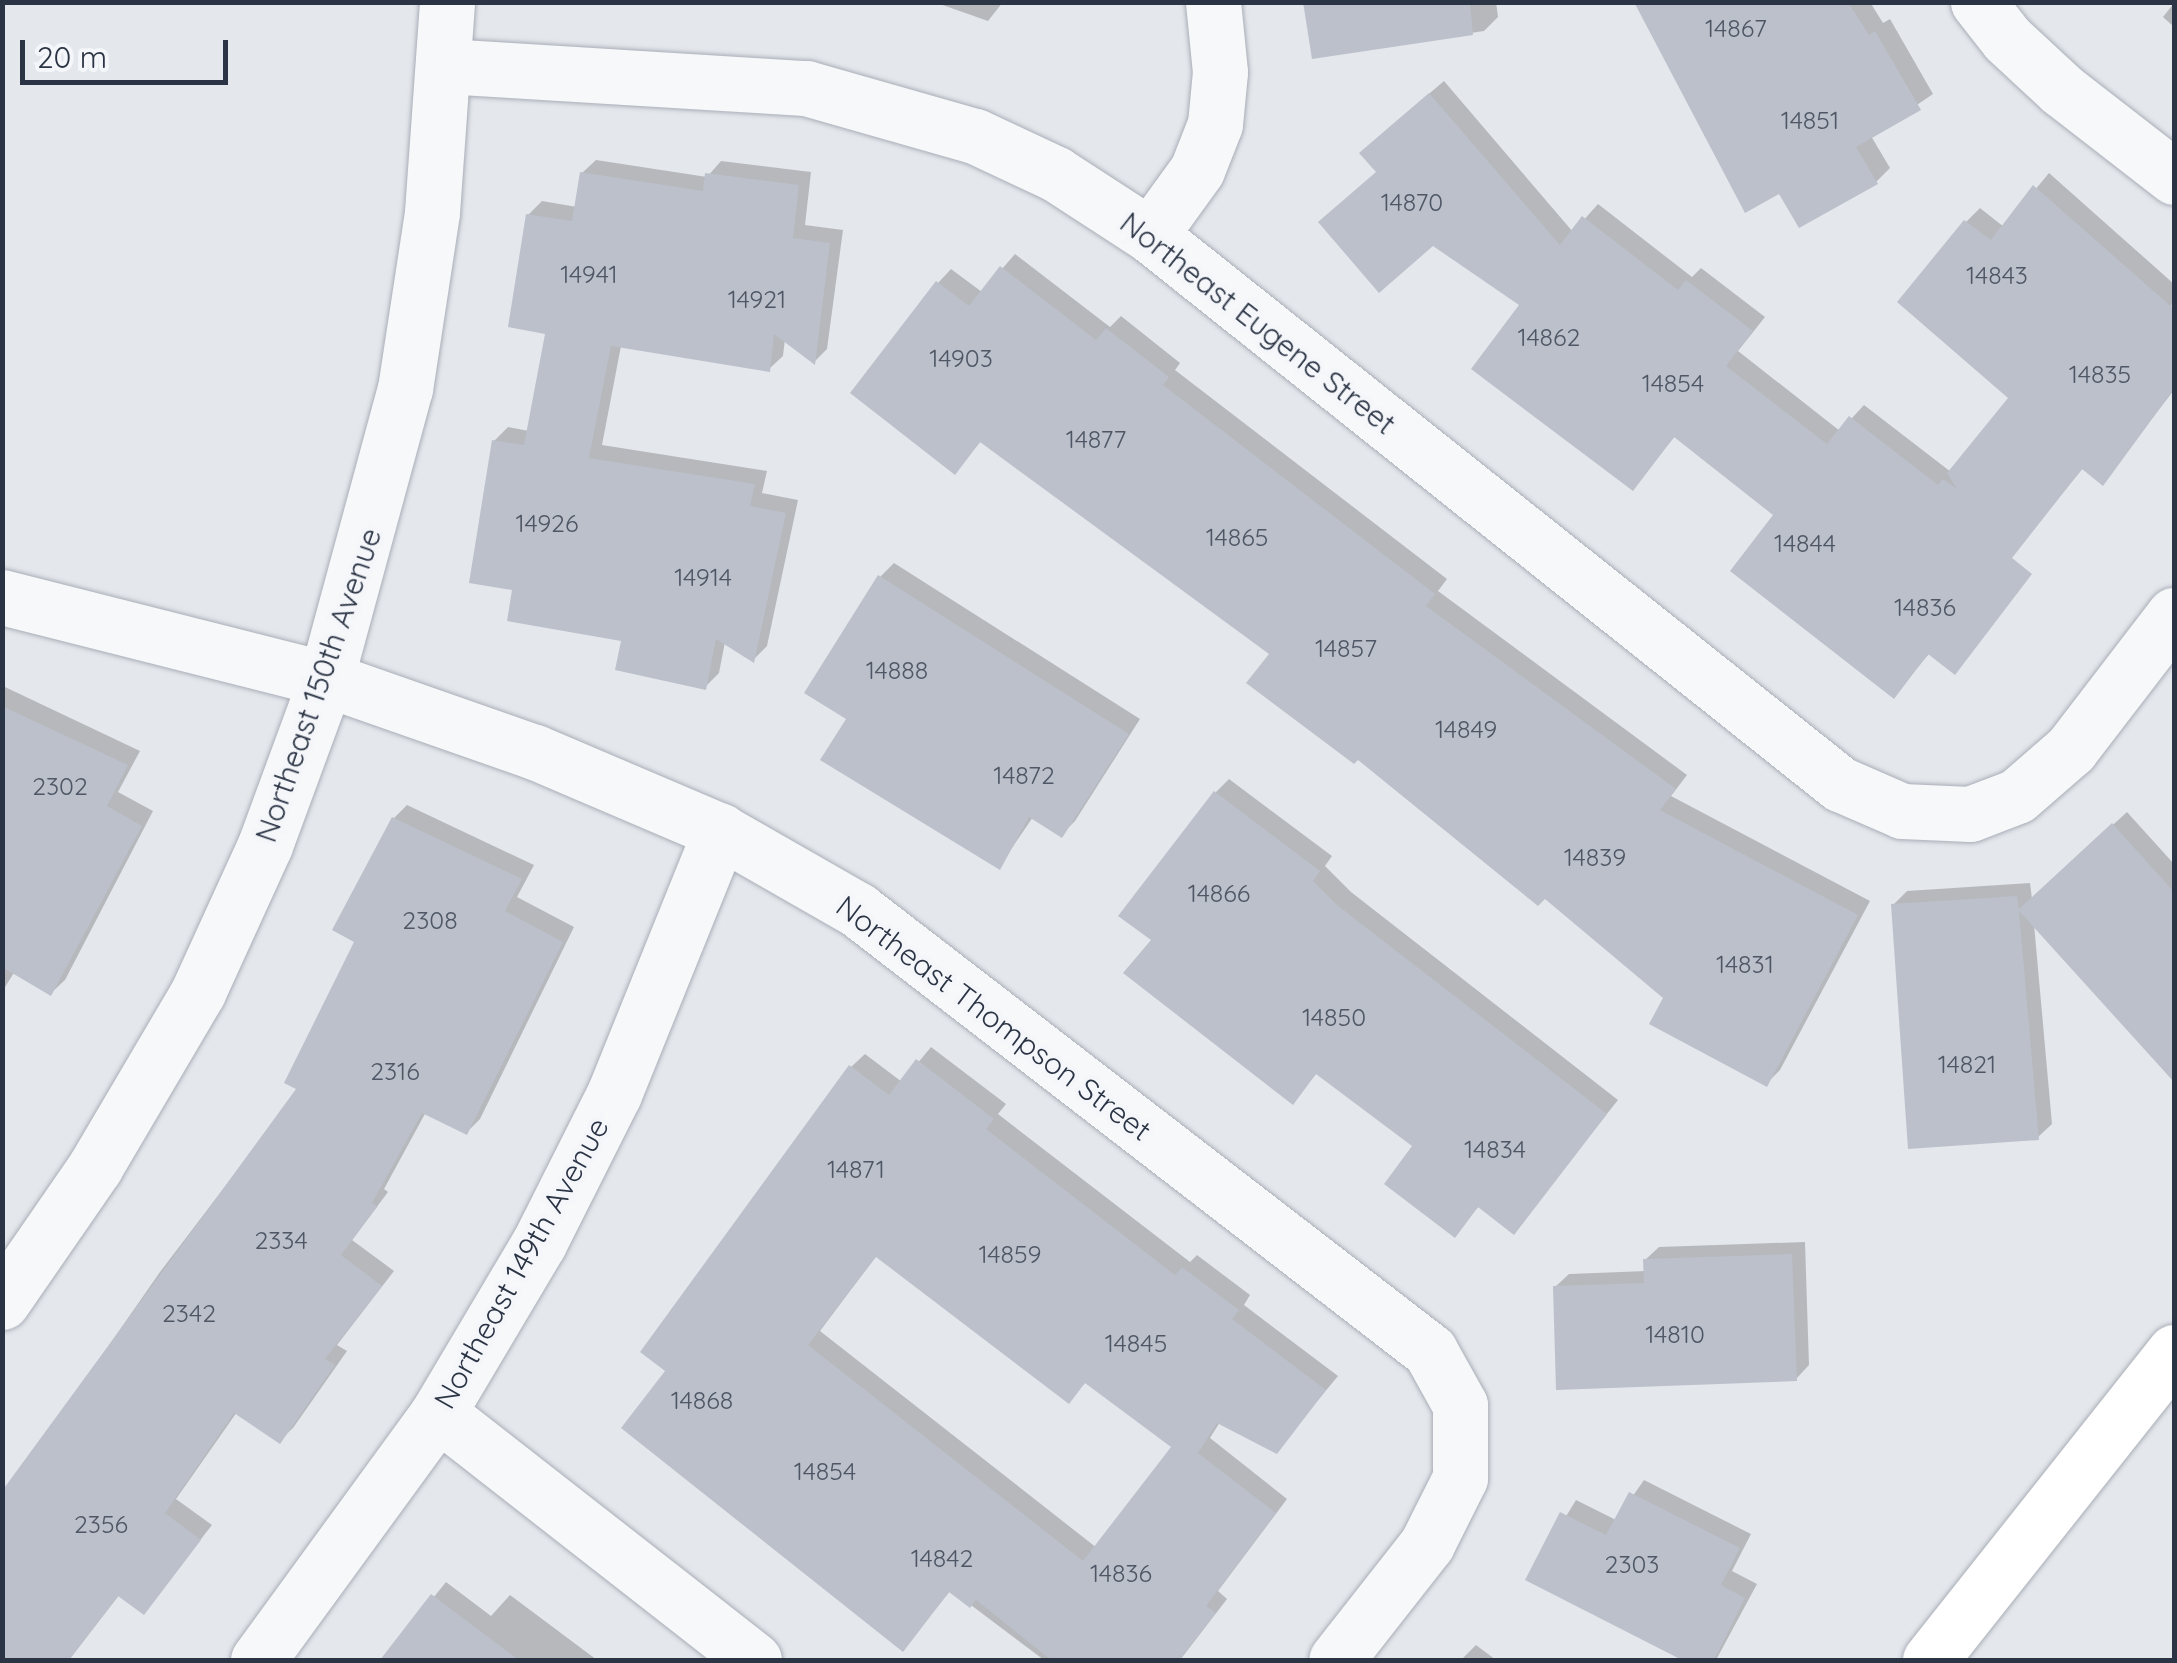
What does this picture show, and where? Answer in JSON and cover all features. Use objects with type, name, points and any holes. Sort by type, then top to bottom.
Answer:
[{"type":"main road","points":[[1930,1660],[2174,1352]]},
{"type":"street","name":"Northeast 150th Avenue","points":[[2,1302],[95,1168],[198,992],[265,845],[326,678],[405,388],[432,212],[447,2]]},
{"type":"street","points":[[1150,235],[1198,170],[1215,124],[1220,72],[1213,2]]},
{"type":"street","points":[[1978,2],[2006,39],[2062,90],[2174,178]]},
{"type":"street","name":"Northeast Eugene Street","points":[[444,66],[723,78],[886,106],[974,136],[1056,174],[1150,235],[1840,784],[1902,810],[1970,814],[2017,796],[2071,749],[2174,615]]},
{"type":"street","name":"Northeast Thompson Street","points":[[2,597],[326,678],[534,752],[720,831],[858,910],[1430,1351],[1460,1405],[1460,1478],[1427,1544],[1336,1660]]},
{"type":"street","name":"Northeast 149th Avenue","points":[[258,1660],[438,1413],[539,1243],[614,1094],[720,831]]},
{"type":"street","points":[[438,1413],[754,1660]]},
{"type":"building","points":[[1303,2],[1470,2],[1473,35],[1312,59]]},
{"type":"building","points":[[1634,2],[1848,2],[1869,35],[1875,31],[1921,110],[1856,147],[1878,184],[1799,228],[1779,194],[1745,213]]},
{"type":"building","points":[[1429,93],[1560,245],[1582,216],[1678,290],[1686,280],[1753,331],[1726,366],[1827,444],[1849,416],[1938,485],[1943,479],[1957,489],[1947,473],[2008,398],[1897,302],[1964,220],[1991,240],[2033,185],[2174,309],[2174,389],[2103,486],[2082,469],[2012,558],[2032,574],[1955,675],[1928,654],[1894,699],[1730,571],[1773,515],[1674,437],[1633,491],[1471,369],[1519,305],[1433,246],[1379,293],[1318,222],[1376,172],[1359,153]]},
{"type":"building","points":[[580,172],[703,191],[705,173],[799,185],[793,238],[830,243],[815,365],[774,334],[770,372],[611,346],[589,458],[755,484],[750,506],[786,513],[754,663],[716,639],[706,690],[615,670],[621,641],[507,621],[512,590],[469,583],[492,440],[524,445],[545,334],[508,327],[526,214],[572,221]]},
{"type":"building","points":[[1000,266],[1096,340],[1106,328],[1169,377],[1163,385],[1435,594],[1426,606],[1676,789],[1660,810],[1858,915],[1767,1087],[1649,1024],[1663,998],[1545,899],[1538,906],[1358,760],[1354,764],[1246,683],[1269,654],[980,442],[955,475],[850,393],[936,281],[969,306]]},
{"type":"building","points":[[878,575],[1129,734],[1062,838],[1029,817],[1000,870],[820,760],[846,719],[804,693]]},
{"type":"building","points":[[2,706],[128,765],[107,806],[142,826],[51,996],[2,967]]},
{"type":"building","points":[[1214,791],[1320,871],[1313,881],[1337,905],[1607,1114],[1514,1235],[1478,1207],[1455,1238],[1384,1184],[1412,1146],[1316,1074],[1293,1105],[1123,973],[1151,940],[1118,916]]},
{"type":"building","points":[[392,817],[522,879],[505,911],[563,942],[467,1135],[422,1113],[372,1203],[377,1207],[341,1255],[382,1286],[325,1359],[335,1365],[280,1444],[234,1413],[165,1513],[201,1540],[144,1615],[118,1596],[69,1660],[2,1660],[2,1491],[296,1089],[284,1083],[354,942],[332,930]]},
{"type":"building","points":[[2112,823],[2174,892],[2174,1082],[2019,911],[2039,1140],[1908,1149],[1891,904],[2017,896],[2019,909]]},
{"type":"building","points":[[916,1059],[994,1119],[986,1129],[1175,1275],[1182,1267],[1239,1310],[1232,1319],[1326,1390],[1277,1454],[1217,1423],[1198,1453],[1276,1513],[1206,1606],[1216,1613],[1179,1660],[1051,1660],[976,1600],[970,1608],[949,1592],[903,1652],[621,1428],[665,1371],[640,1352],[849,1065],[889,1095]],"holes":[[[876,1257],[1069,1404],[1085,1383],[1171,1447],[1083,1561],[808,1345]]]},
{"type":"building","points":[[1792,1254],[1797,1381],[1556,1390],[1553,1286],[1644,1283],[1643,1259]]},
{"type":"building","points":[[1629,1492],[1740,1548],[1721,1585],[1745,1598],[1714,1660],[1682,1660],[1525,1580],[1560,1512],[1606,1535]]},
{"type":"building","points":[[431,1594],[519,1660],[380,1660]]}]
